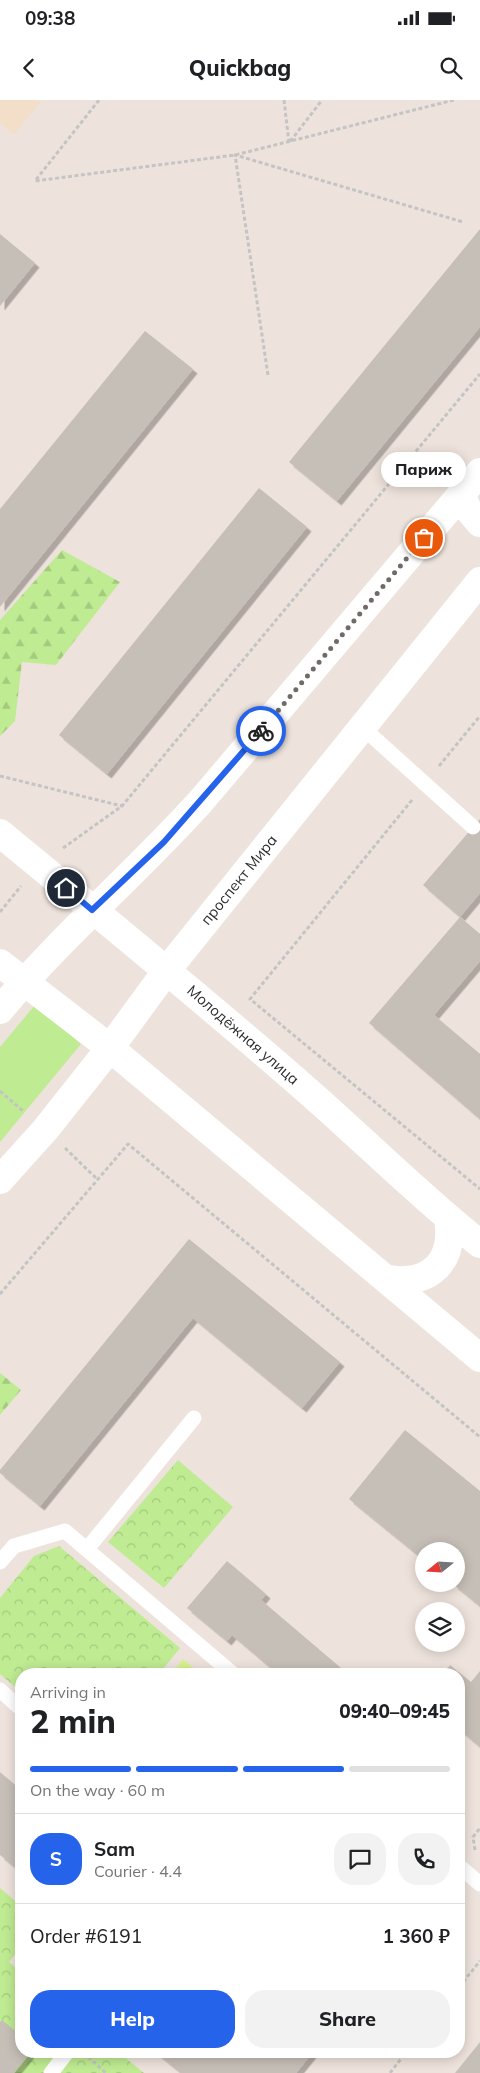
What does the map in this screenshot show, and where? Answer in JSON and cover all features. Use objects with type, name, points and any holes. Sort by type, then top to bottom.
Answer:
[{"type":"main road","points":[[0,1010],[92,910],[164,842],[202,801],[480,472]]},
{"type":"main road","points":[[462,495],[467,508],[480,523]]},
{"type":"main road","name":"проспект Мира","points":[[0,1180],[45,1130],[110,1048],[167,970],[480,581]]},
{"type":"main road","name":"Молодёжная улица","points":[[0,833],[167,970],[311,1094],[448,1219],[480,1244]]},
{"type":"main road","points":[[0,963],[23,983],[110,1048],[167,1098],[388,1279],[480,1358]]},
{"type":"main road","points":[[388,1279],[404,1282],[418,1279],[431,1272],[442,1262],[448,1248],[450,1234],[448,1219]]},
{"type":"lane","points":[[362,727],[473,827]]},
{"type":"lane","points":[[87,1549],[194,1418]]},
{"type":"lane","points":[[0,1562],[14,1546],[66,1531],[226,1668]]},
{"type":"lane","points":[[0,1690],[15,1703]]},
{"type":"lane","points":[[465,1871],[480,1884]]},
{"type":"lane","points":[[51,2073],[63,2058]]},
{"type":"path","points":[[99,100],[35,181],[235,155],[290,143],[454,100]]},
{"type":"path","points":[[284,100],[290,143]]},
{"type":"path","points":[[290,143],[322,100]]},
{"type":"path","points":[[235,155],[463,222]]},
{"type":"path","points":[[235,155],[268,375]]},
{"type":"path","points":[[0,776],[122,806],[480,374]]},
{"type":"path","points":[[480,716],[250,999],[480,1189]]},
{"type":"path","points":[[0,1294],[128,1144],[480,1437]]},
{"type":"path","points":[[465,1980],[480,1961]]},
{"type":"path","points":[[89,2058],[106,2073]]},
{"type":"path","points":[[390,2073],[402,2058]]},
{"type":"shaded area","points":[[0,100],[42,100],[14,135],[0,123]]},
{"type":"green space","points":[[62,550],[120,582],[56,665],[22,662],[15,721],[0,736],[0,620]]},
{"type":"green space","points":[[35,1005],[81,1044],[0,1142],[0,1047]]},
{"type":"green space","points":[[0,1373],[21,1390],[0,1415]]},
{"type":"green space","points":[[178,1460],[233,1507],[164,1588],[108,1542]]},
{"type":"green space","points":[[59,1546],[180,1648],[164,1668],[15,1668],[15,1687],[0,1674],[0,1598],[34,1556]]},
{"type":"green space","points":[[183,1659],[194,1668],[176,1668]]},
{"type":"green space","points":[[0,1888],[15,1901],[15,1954],[9,1962],[15,1967],[15,2058],[126,2058],[144,2073],[0,2073]]},
{"type":"building","points":[[480,229],[480,327],[337,501],[289,462]]},
{"type":"building","points":[[0,234],[35,263],[0,306]]},
{"type":"building","points":[[145,331],[193,369],[0,607],[0,509]]},
{"type":"building","points":[[259,488],[307,527],[107,774],[59,735]]},
{"type":"building","points":[[480,819],[480,893],[460,917],[423,885]]},
{"type":"building","points":[[460,917],[480,934],[480,961],[434,1015],[480,1054],[480,1119],[369,1023]]},
{"type":"building","points":[[189,1239],[340,1362],[302,1408],[193,1318],[40,1506],[0,1473],[0,1470]]},
{"type":"building","points":[[405,1430],[480,1491],[480,1606],[463,1592],[465,1592],[465,1542],[415,1542],[415,1553],[349,1499]]},
{"type":"building","points":[[227,1561],[266,1594],[261,1600],[341,1668],[271,1668],[232,1635],[227,1641],[187,1608]]},
{"type":"building","points":[[480,1671],[480,1747],[465,1734],[465,1677],[471,1682]]},
{"type":"building","points":[[0,1772],[15,1785],[15,1867],[0,1855]]},
{"type":"building","points":[[2,2020],[15,2031],[15,2058],[26,2058],[14,2073],[0,2073],[0,2022]]},
{"type":"building","points":[[480,2042],[480,2073],[455,2073]]},
{"type":"building","points":[[163,2058],[308,2058],[296,2073],[181,2073]]},
{"type":"way so far","points":[[261,731],[424,538]]},
{"type":"place","name":"Париж","points":[[424,538]]},
{"type":"route","points":[[66,888],[92,910],[164,842],[202,801],[261,731]]}]
